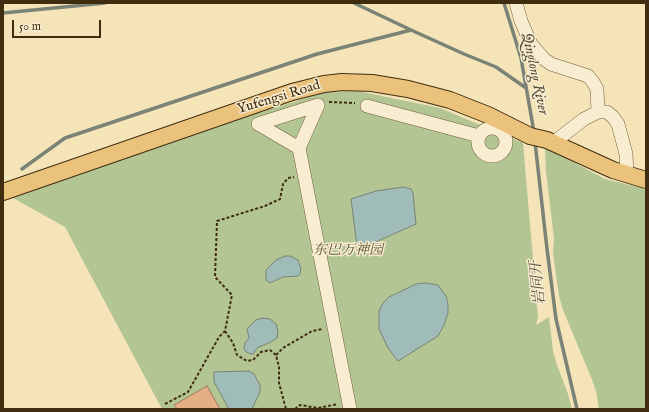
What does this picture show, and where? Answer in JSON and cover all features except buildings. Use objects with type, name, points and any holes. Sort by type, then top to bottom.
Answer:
[{"type":"main road","name":"Yufengsi Road","points":[[3,192],[292,92],[324,84],[360,82],[408,88],[450,100],[488,115],[500,126],[550,141],[627,176],[646,180]]},
{"type":"street","points":[[516,3],[521,21],[531,44],[544,59],[551,64],[588,76],[593,82],[597,89],[598,112]]},
{"type":"street","points":[[299,148],[258,124],[318,104]]},
{"type":"street","points":[[318,104],[299,148],[350,406]]},
{"type":"street","points":[[368,106],[479,136]]},
{"type":"street","points":[[550,141],[584,119],[598,112],[607,112],[618,124],[626,154],[627,176]]},
{"type":"street","points":[[500,126],[505,137],[505,148],[498,155],[489,156],[482,152],[478,146],[479,136],[487,129],[500,126]]},
{"type":"path","points":[[318,104],[328,102],[348,102],[368,106]]},
{"type":"path","points":[[165,404],[188,392],[219,337],[225,331],[232,296],[215,277],[217,221],[265,206],[280,199],[283,184],[288,178],[305,175]]},
{"type":"path","points":[[276,355],[283,348],[312,331],[334,326]]},
{"type":"path","points":[[225,331],[234,343],[237,354],[247,361],[253,360],[261,352],[270,350],[276,355],[279,367],[279,383],[286,409]]},
{"type":"path","points":[[295,409],[300,405],[318,408],[350,406]]},
{"type":"green space","name":"东巴万神园","points":[[357,91],[440,108],[523,143],[538,317],[536,325],[549,317],[553,351],[572,409],[162,409],[65,227],[13,198],[15,189],[325,92]]},
{"type":"green space","points":[[545,147],[605,179],[646,189],[646,409],[599,409],[596,391],[563,310],[559,296],[553,253],[554,238],[546,172]]},
{"type":"water","points":[[403,187],[411,189],[413,193],[416,224],[371,244],[357,246],[351,199],[376,191]]},
{"type":"water","points":[[285,256],[290,256],[298,260],[301,269],[300,274],[298,276],[283,277],[270,283],[266,280],[266,270],[276,260]]},
{"type":"water","points":[[425,283],[438,285],[446,296],[448,313],[444,325],[438,336],[398,361],[388,348],[379,329],[379,311],[383,303],[389,297],[416,284]]},
{"type":"water","points":[[263,318],[270,319],[276,324],[278,331],[277,338],[257,348],[253,354],[246,352],[244,348],[245,343],[249,338],[247,329],[256,320]]},
{"type":"water","points":[[249,371],[254,374],[260,385],[260,392],[252,409],[229,409],[214,382],[214,372]]},
{"type":"waterway","points":[[3,13],[105,3]]},
{"type":"waterway","points":[[354,3],[411,30]]},
{"type":"waterway","name":"Qinglong River","points":[[504,3],[521,58],[534,132]]},
{"type":"waterway","points":[[22,169],[65,138],[317,54],[411,30],[496,67],[526,88]]},
{"type":"waterway","name":"岩同开","points":[[535,142],[556,319],[577,409]]}]
